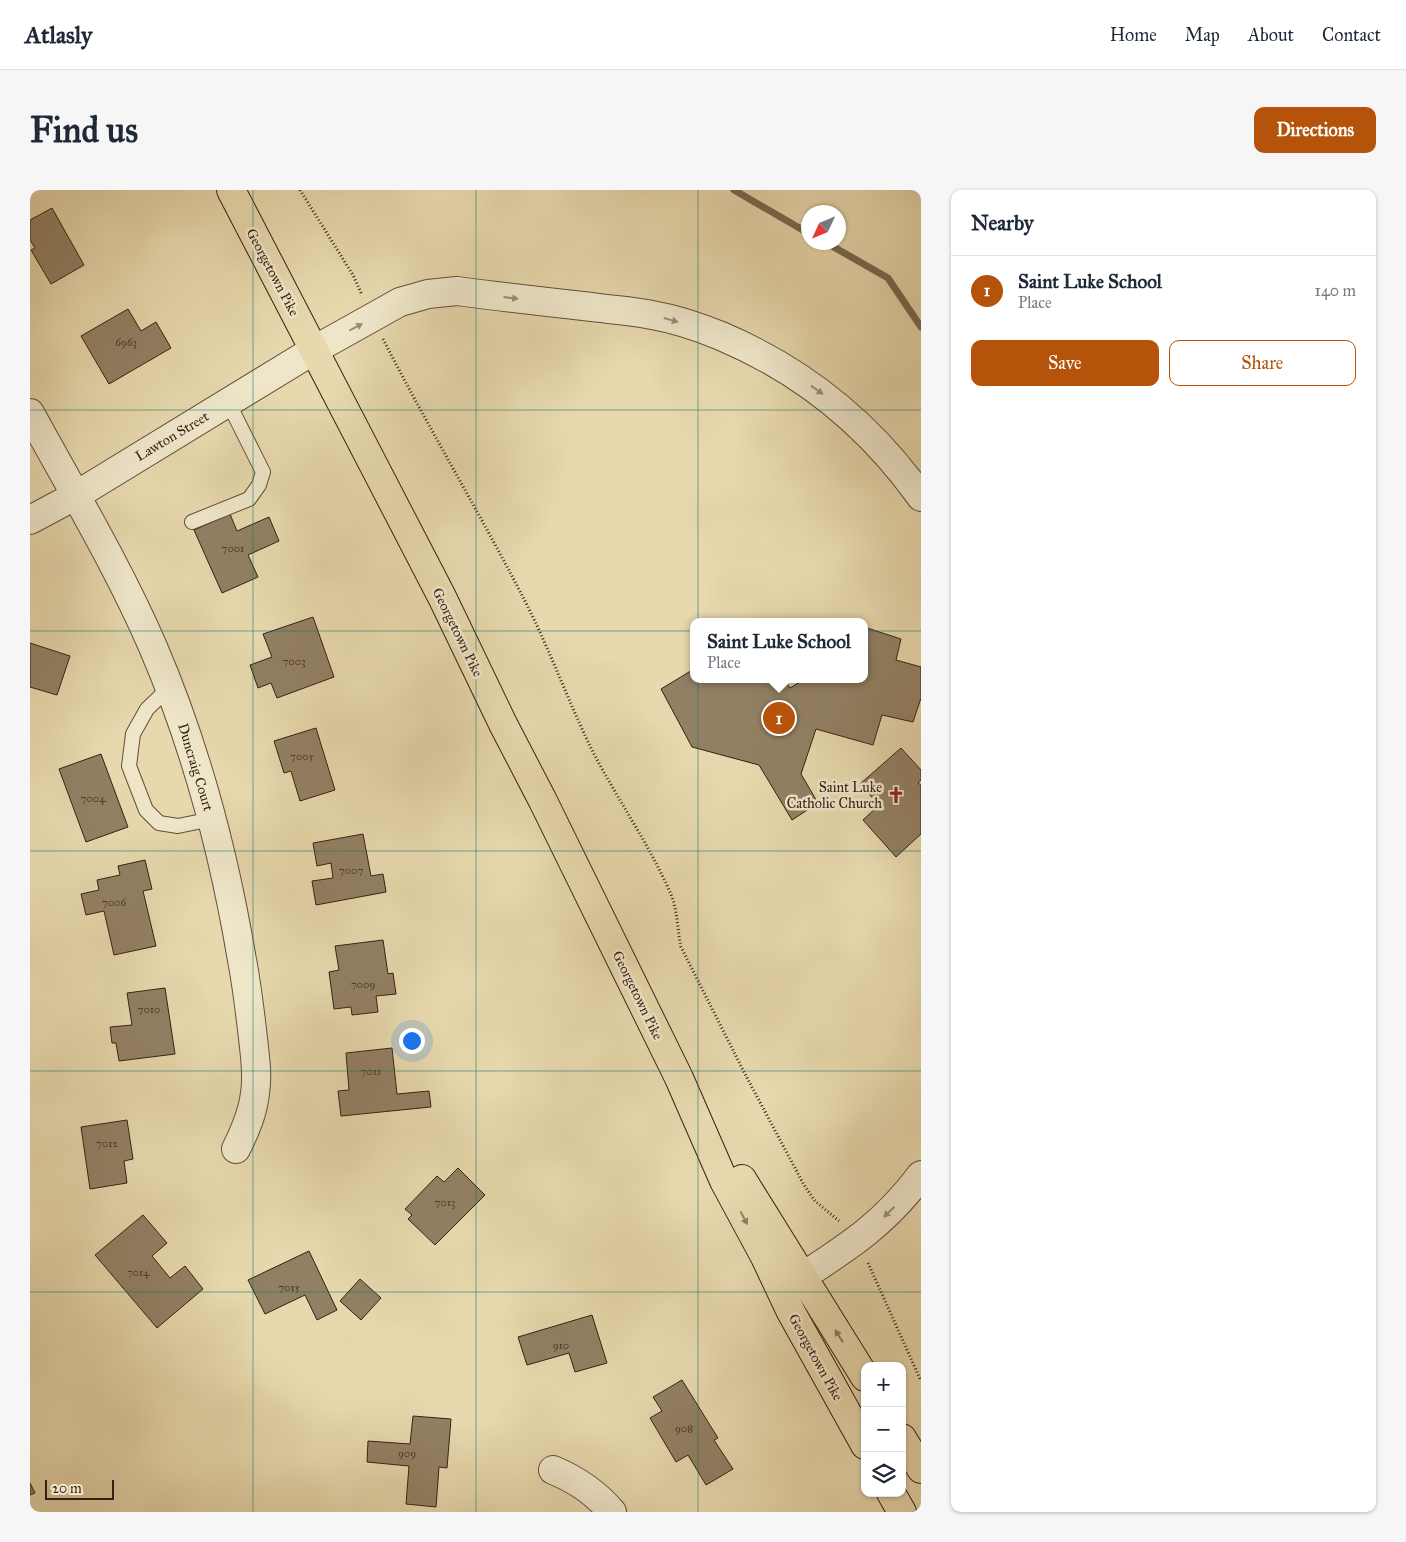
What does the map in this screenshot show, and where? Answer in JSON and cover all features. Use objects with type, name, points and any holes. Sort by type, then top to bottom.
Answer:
[{"type":"main road","name":"Georgetown Pike","points":[[230,190],[442,597],[502,724],[543,801],[679,1078],[724,1181],[765,1257],[791,1312],[861,1438]]},
{"type":"main road","name":"Georgetown Pike","points":[[679,1078],[861,1371]]},
{"type":"main road","points":[[906,1444],[921,1468]]},
{"type":"main road","points":[[893,1497],[902,1512]]},
{"type":"street","name":"Lawton Street","points":[[30,520],[75,496],[314,350],[400,302],[428,294],[457,292],[653,315],[702,329],[746,347],[792,372],[833,401],[871,435],[902,470],[921,497]]},
{"type":"street","name":"Duncraig Court","points":[[30,413],[116,572],[152,647],[180,717],[212,819],[234,910],[248,992],[257,1073],[256,1093],[249,1121],[236,1149]]},
{"type":"street","points":[[802,1277],[856,1242],[875,1226],[904,1198],[921,1175]]},
{"type":"street","points":[[553,1470],[571,1477],[591,1490],[612,1512]]},
{"type":"lane","points":[[192,522],[249,499],[259,485],[263,472],[228,402]]},
{"type":"lane","points":[[169,688],[147,709],[133,734],[129,766],[146,810],[160,823],[178,826],[212,819]]},
{"type":"path","points":[[300,190],[353,275],[405,384],[504,560],[532,616],[601,769],[633,823],[670,893],[676,910],[678,934],[682,948],[745,1074],[815,1201],[827,1213],[847,1227],[856,1242],[874,1275],[921,1381]]},
{"type":"building","points":[[52,208],[84,265],[51,284],[31,250],[35,248],[30,240],[30,220]]},
{"type":"building","points":[[128,309],[141,331],[156,322],[171,348],[109,384],[81,336]]},
{"type":"building","points":[[230,514],[237,531],[269,517],[279,541],[248,555],[258,577],[222,593],[194,530]]},
{"type":"building","points":[[313,617],[334,677],[277,698],[271,683],[258,688],[250,665],[272,657],[263,634]]},
{"type":"building","points":[[868,628],[901,639],[896,660],[921,667],[921,698],[913,722],[882,715],[873,745],[816,729],[801,774],[818,803],[792,820],[759,765],[692,747],[661,689],[690,671],[690,683],[787,683],[790,688],[798,683],[868,683]]},
{"type":"building","points":[[30,643],[70,656],[57,695],[30,687]]},
{"type":"building","points":[[316,728],[335,790],[300,801],[291,771],[284,773],[274,741]]},
{"type":"building","name":"Saint Luke Catholic Church","points":[[901,748],[921,770],[921,780],[918,783],[921,785],[921,834],[896,857],[863,820],[879,805],[860,784]]},
{"type":"building","points":[[101,754],[128,827],[86,842],[59,769]]},
{"type":"building","points":[[363,834],[371,876],[383,874],[386,892],[316,905],[312,881],[333,878],[331,863],[317,866],[313,843]]},
{"type":"building","points":[[145,860],[152,889],[143,891],[156,946],[114,955],[104,911],[86,915],[81,894],[99,890],[97,880],[120,875],[118,866]]},
{"type":"building","points":[[383,940],[388,974],[393,973],[396,994],[376,996],[378,1012],[352,1015],[351,1007],[334,1009],[329,972],[339,970],[335,946]]},
{"type":"building","points":[[165,988],[175,1054],[119,1061],[116,1043],[112,1043],[110,1027],[132,1025],[127,993]]},
{"type":"building","points":[[392,1048],[397,1094],[429,1091],[431,1107],[341,1116],[338,1091],[349,1090],[346,1053]]},
{"type":"building","points":[[127,1120],[133,1159],[124,1161],[127,1183],[90,1189],[81,1127]]},
{"type":"building","points":[[458,1168],[485,1195],[435,1245],[408,1219],[412,1215],[405,1209],[437,1176],[444,1182]]},
{"type":"building","points":[[143,1215],[167,1243],[152,1256],[170,1278],[185,1266],[203,1289],[157,1328],[95,1255]]},
{"type":"building","points":[[309,1251],[337,1310],[317,1320],[305,1295],[265,1314],[248,1280]]},
{"type":"building","points":[[360,1279],[381,1298],[361,1320],[340,1301]]},
{"type":"building","points":[[592,1315],[607,1363],[575,1372],[569,1353],[527,1365],[518,1337]]},
{"type":"building","points":[[682,1380],[718,1438],[714,1440],[733,1469],[706,1485],[688,1455],[676,1462],[650,1418],[662,1411],[653,1397]]},
{"type":"building","points":[[413,1416],[451,1419],[447,1468],[439,1467],[436,1507],[406,1504],[409,1466],[367,1462],[368,1441],[410,1444]]},
{"type":"building","points":[[30,1483],[35,1493],[30,1495]]},
{"type":"waterway","points":[[734,190],[801,229]]},
{"type":"waterway","points":[[839,250],[888,278],[921,327]]},
{"type":"place","name":"Saint Luke School","points":[[779,718]]},
{"type":"place","name":"Saint Luke Catholic Church","points":[[896,795]]}]
